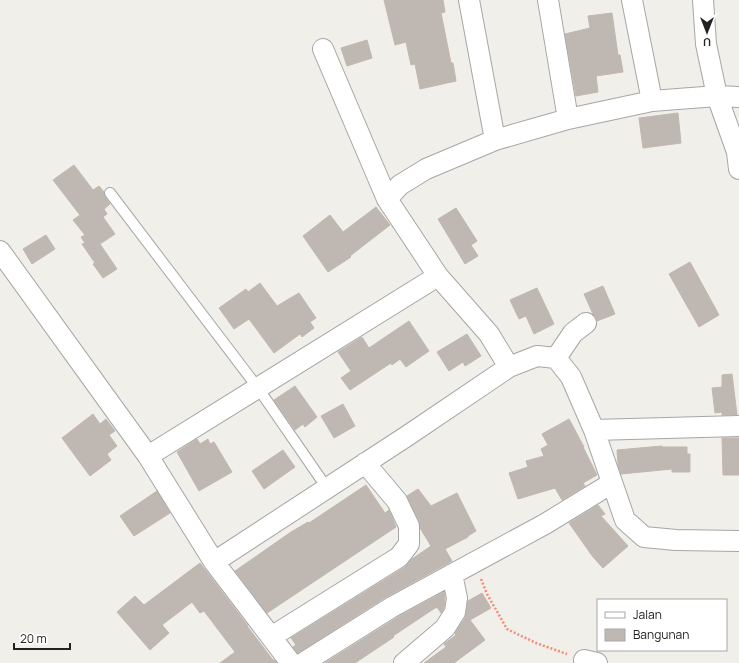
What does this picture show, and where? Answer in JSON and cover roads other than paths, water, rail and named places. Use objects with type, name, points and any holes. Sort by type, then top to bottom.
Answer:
[{"type":"street","points":[[469,0],[495,140]]},
{"type":"street","points":[[548,0],[568,119]]},
{"type":"street","points":[[632,0],[652,101]]},
{"type":"street","points":[[702,0],[706,44],[717,96],[736,152],[739,169]]},
{"type":"street","points":[[323,49],[387,199],[438,276],[489,334],[509,367]]},
{"type":"street","points":[[387,199],[400,185],[426,169],[495,140],[568,119],[652,101],[717,96],[739,97]]},
{"type":"street","points":[[0,251],[148,456],[214,562],[291,663]]},
{"type":"street","points":[[148,456],[438,276]]},
{"type":"street","points":[[556,358],[573,333],[586,323]]},
{"type":"street","points":[[214,562],[509,367],[537,356],[556,358],[571,377],[594,430],[625,520],[644,537],[676,540],[739,541]]},
{"type":"street","points":[[594,430],[739,426]]},
{"type":"street","points":[[271,636],[399,556],[409,544],[409,526],[397,501],[365,463]]},
{"type":"street","points":[[303,663],[392,607],[545,524],[612,483]]},
{"type":"street","points":[[404,663],[446,628],[455,612],[457,598],[452,574]]},
{"type":"lane","points":[[110,193],[258,388],[327,488]]}]
